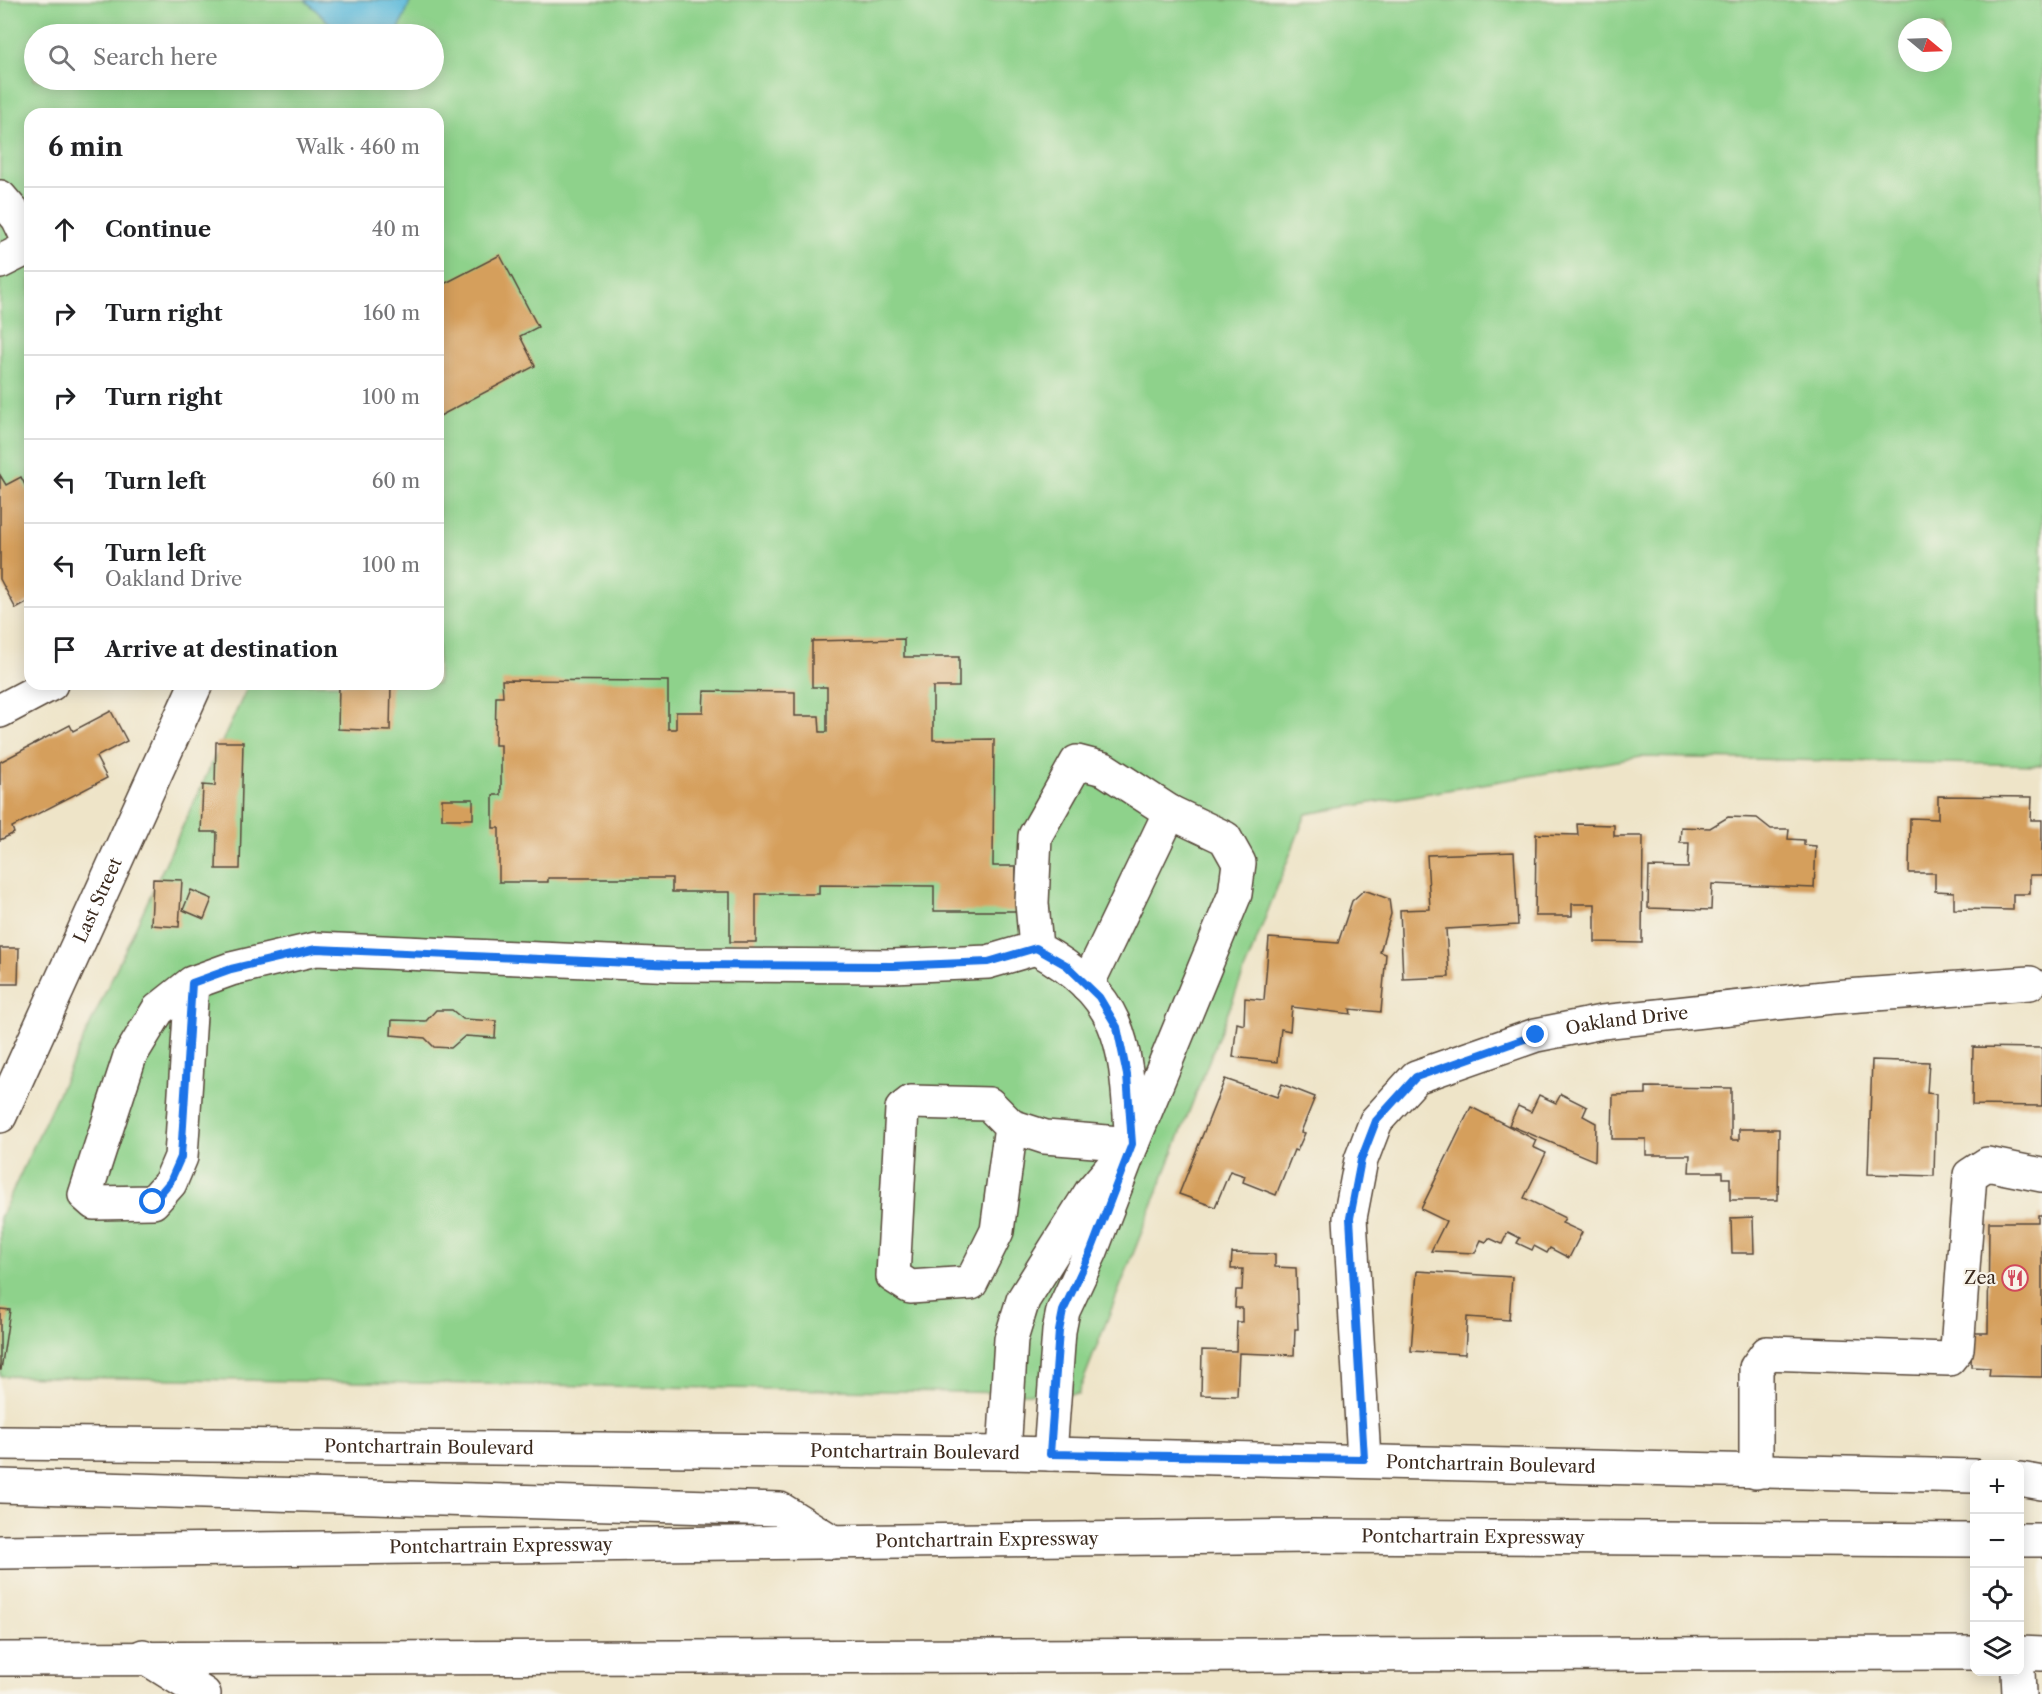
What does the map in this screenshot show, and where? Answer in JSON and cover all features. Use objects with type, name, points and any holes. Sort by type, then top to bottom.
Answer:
[{"type":"main road","points":[[0,197],[18,218],[24,232]]},
{"type":"main road","points":[[0,262],[24,248]]},
{"type":"main road","points":[[0,711],[40,690]]},
{"type":"main road","name":"Last Street","points":[[0,1116],[193,690]]},
{"type":"main road","points":[[1036,948],[1032,903],[1035,836],[1077,762],[1104,769],[1170,812],[1225,838],[1239,863],[1235,894],[1132,1144],[1091,1251],[1066,1305],[1059,1331],[1050,1454]]},
{"type":"main road","points":[[1087,985],[1170,812]]},
{"type":"main road","points":[[192,983],[181,1157],[170,1182],[153,1202],[94,1203],[84,1195],[130,1056],[158,1010],[192,983],[231,969],[316,949],[676,965],[893,966],[988,962],[1036,948],[1066,965],[1099,997],[1117,1027],[1127,1075],[1132,1144],[1091,1192],[1023,1300],[1011,1339],[1004,1453]]},
{"type":"main road","name":"Oakland Drive","points":[[1364,1459],[1350,1218],[1361,1160],[1376,1121],[1416,1077],[1536,1035],[1602,1022],[1833,997],[2030,983]]},
{"type":"main road","points":[[1011,1126],[997,1232],[971,1282],[910,1287],[893,1276],[902,1109],[911,1102],[989,1104],[1011,1126],[1045,1137],[1132,1144]]},
{"type":"main road","points":[[1756,1472],[1756,1368],[1767,1353],[1949,1359],[1957,1349],[1970,1175],[1987,1164],[2042,1175]]},
{"type":"main road","points":[[1029,1290],[1066,1305]]},
{"type":"main road","name":"Pontchartrain Boulevard","points":[[0,1443],[1364,1459],[1756,1472],[1970,1476]]},
{"type":"main road","points":[[2024,1478],[2042,1478]]},
{"type":"main road","points":[[2024,1479],[2042,1483]]},
{"type":"main road","points":[[0,1486],[780,1509],[833,1542]]},
{"type":"main road","name":"Pontchartrain Expressway","points":[[0,1552],[1310,1536],[1970,1540]]},
{"type":"main road","points":[[2024,1540],[2042,1540]]},
{"type":"main road","points":[[0,1659],[143,1656],[1970,1653]]},
{"type":"main road","points":[[2024,1653],[2042,1653]]},
{"type":"main road","points":[[143,1656],[204,1694]]},
{"type":"main road","points":[[2018,1676],[2019,1694]]},
{"type":"green space","points":[[0,0],[2042,0],[2042,765],[1641,757],[1306,814],[1078,1394],[0,1376],[0,1218],[246,690],[444,690],[444,108],[24,108],[24,516],[0,490]]},
{"type":"water","points":[[305,0],[411,0],[401,24],[330,24]]},
{"type":"building","points":[[500,255],[538,327],[520,336],[535,366],[444,414],[444,284]]},
{"type":"building","points":[[0,475],[6,485],[21,477],[24,483],[24,604],[16,609],[0,579]]},
{"type":"building","points":[[904,639],[904,657],[959,657],[959,687],[933,687],[933,740],[994,739],[993,866],[1016,866],[1016,911],[934,911],[934,886],[819,885],[819,894],[756,894],[756,942],[730,942],[730,892],[672,892],[672,878],[548,878],[548,882],[499,882],[499,828],[493,828],[493,795],[501,795],[501,745],[495,745],[496,697],[503,697],[502,680],[668,681],[668,729],[676,729],[676,712],[703,712],[704,691],[795,692],[795,716],[819,716],[820,732],[827,732],[827,687],[812,687],[812,641]]},
{"type":"building","points":[[339,690],[391,690],[390,731],[338,729]]},
{"type":"building","points":[[111,711],[127,741],[96,757],[107,778],[12,827],[14,833],[0,840],[0,762],[70,725],[73,731]]},
{"type":"building","points":[[216,742],[243,742],[240,869],[216,869],[217,832],[201,832],[203,785],[215,786]]},
{"type":"building","points":[[1938,796],[2032,797],[2031,820],[2042,820],[2042,875],[2030,875],[2030,894],[2013,894],[2013,910],[1954,909],[1954,892],[1935,891],[1935,873],[1909,873],[1910,818],[1938,819]]},
{"type":"building","points":[[442,799],[473,799],[473,819],[442,819]]},
{"type":"building","points":[[1728,817],[1757,818],[1771,829],[1789,829],[1788,839],[1804,840],[1804,845],[1816,846],[1814,888],[1712,884],[1711,910],[1648,908],[1649,867],[1688,868],[1689,843],[1680,843],[1681,827],[1710,828]]},
{"type":"building","points":[[1577,824],[1614,825],[1614,836],[1643,836],[1642,943],[1595,942],[1595,904],[1572,904],[1572,916],[1535,916],[1536,834],[1578,835]]},
{"type":"building","points":[[1514,852],[1518,925],[1446,929],[1449,977],[1403,979],[1400,910],[1430,909],[1427,855]]},
{"type":"building","points":[[153,879],[182,880],[179,927],[151,925]]},
{"type":"building","points":[[191,890],[212,899],[204,919],[183,910]]},
{"type":"building","points":[[1364,890],[1389,899],[1391,914],[1380,952],[1386,954],[1381,1012],[1350,1009],[1351,1014],[1292,1007],[1290,1031],[1281,1029],[1277,1062],[1233,1057],[1237,1023],[1244,1025],[1245,998],[1264,1000],[1269,938],[1338,943],[1352,901]]},
{"type":"building","points":[[0,948],[19,948],[18,984],[0,984]]},
{"type":"building","points":[[436,1010],[452,1010],[463,1019],[496,1021],[495,1038],[465,1036],[451,1048],[434,1047],[425,1038],[391,1035],[392,1020],[426,1021]]},
{"type":"building","points":[[1973,1047],[2042,1048],[2042,1106],[1972,1105]]},
{"type":"building","points":[[1872,1060],[1929,1062],[1927,1093],[1936,1094],[1934,1176],[1868,1174]]},
{"type":"building","points":[[1225,1079],[1277,1097],[1282,1084],[1315,1097],[1301,1132],[1305,1133],[1297,1151],[1294,1150],[1276,1195],[1243,1182],[1245,1176],[1230,1171],[1215,1207],[1179,1194]]},
{"type":"building","points":[[1646,1087],[1731,1088],[1731,1140],[1739,1140],[1739,1129],[1779,1129],[1778,1200],[1730,1200],[1730,1178],[1723,1178],[1723,1172],[1689,1172],[1690,1155],[1646,1155],[1646,1139],[1612,1139],[1613,1095],[1646,1094]]},
{"type":"building","points":[[1561,1094],[1587,1107],[1583,1116],[1596,1123],[1595,1161],[1509,1125],[1518,1106],[1531,1112],[1539,1095],[1556,1103]]},
{"type":"building","points":[[1471,1107],[1536,1140],[1533,1147],[1546,1153],[1524,1198],[1565,1218],[1562,1223],[1582,1232],[1569,1258],[1550,1248],[1547,1253],[1534,1246],[1532,1250],[1517,1243],[1520,1238],[1508,1232],[1502,1244],[1489,1238],[1486,1242],[1481,1240],[1475,1253],[1431,1251],[1446,1221],[1421,1209]]},
{"type":"building","name":"Zea","points":[[2038,1215],[2042,1215],[2042,1377],[1989,1376],[1990,1368],[1971,1367],[1972,1333],[1988,1333],[1989,1222],[2038,1222]]},
{"type":"building","points":[[1753,1217],[1754,1253],[1732,1253],[1731,1218]]},
{"type":"building","points":[[1232,1253],[1275,1254],[1275,1267],[1296,1268],[1298,1329],[1295,1329],[1294,1355],[1239,1353],[1237,1396],[1201,1395],[1202,1350],[1236,1351],[1237,1322],[1242,1322],[1242,1308],[1235,1308],[1236,1290],[1242,1290],[1243,1269],[1231,1269]]},
{"type":"building","points":[[1417,1271],[1512,1277],[1509,1320],[1467,1317],[1465,1354],[1411,1351]]},
{"type":"building","points":[[0,1309],[10,1310],[1,1370],[0,1370]]},
{"type":"place","name":"Zea","points":[[2015,1278]]},
{"type":"route","points":[[153,1202],[170,1182],[181,1157],[192,983],[231,969],[316,949],[480,954],[676,965],[893,966],[988,962],[1036,948],[1066,965],[1099,997],[1117,1027],[1127,1075],[1132,1144],[1091,1251],[1063,1311],[1059,1331],[1050,1454],[1364,1459],[1350,1218],[1361,1160],[1376,1121],[1416,1077],[1470,1056],[1536,1035]]}]
